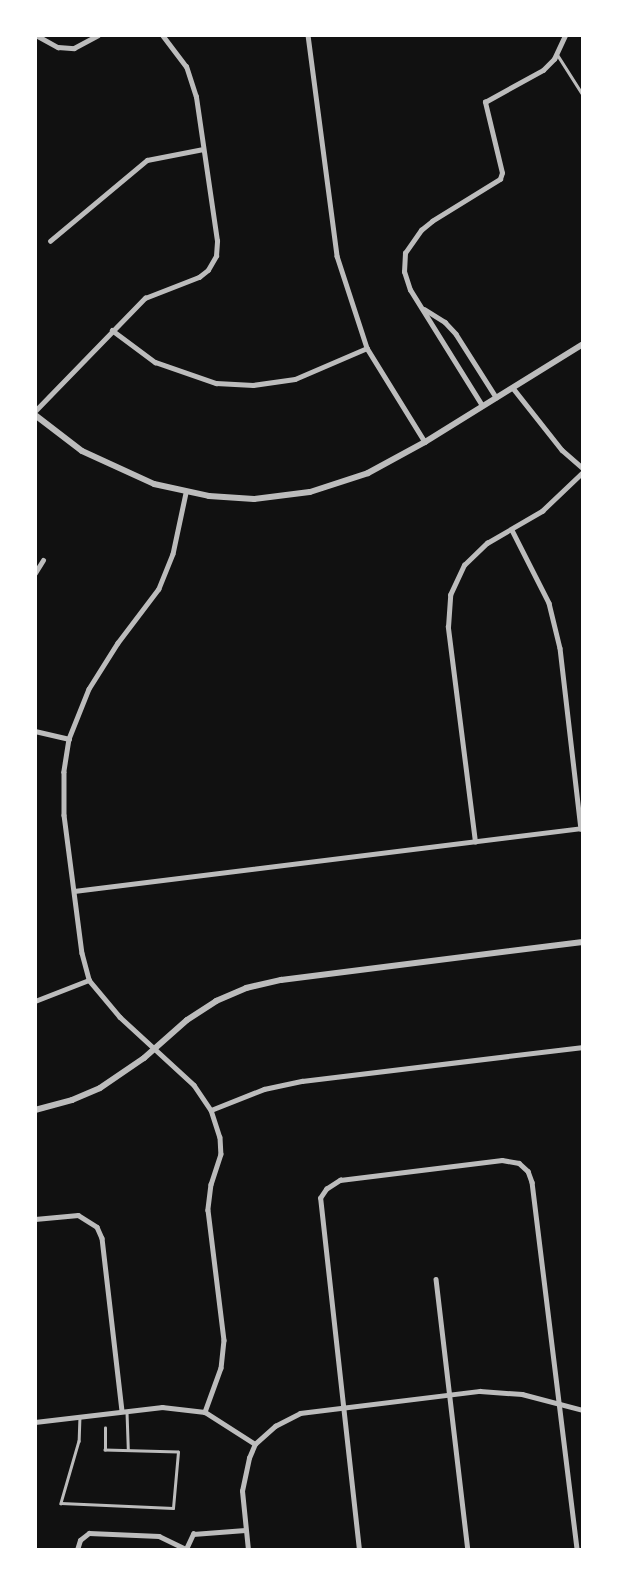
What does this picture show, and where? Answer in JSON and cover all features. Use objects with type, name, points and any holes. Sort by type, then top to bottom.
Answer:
[{"type":"street","points":[[36,35],[58,47],[74,48],[98,35]]},
{"type":"street","points":[[162,35],[186,67],[196,97],[217,241],[216,256],[200,277],[145,299],[112,330],[35,413],[82,451],[154,484],[186,493],[254,499],[314,491],[368,473],[425,442],[481,404],[583,344]]},
{"type":"street","points":[[308,35],[337,256],[358,327],[425,442]]},
{"type":"street","points":[[481,404],[410,290],[404,272],[405,253],[426,226],[495,183],[502,173],[485,102],[542,70],[557,54],[565,35]]},
{"type":"street","points":[[50,241],[147,160],[203,149]]},
{"type":"street","points":[[423,309],[445,322],[456,334],[496,397]]},
{"type":"street","points":[[112,330],[155,362],[216,383],[253,385],[295,379],[368,348]]},
{"type":"street","points":[[475,842],[447,610],[455,580],[464,565],[487,543],[542,512],[583,470],[562,450],[513,387]]},
{"type":"street","points":[[186,493],[173,554],[159,589],[118,643],[89,689],[69,739],[64,772],[64,815],[82,953],[89,980],[103,999],[194,1085],[211,1110],[220,1137],[221,1154],[211,1184],[208,1210],[224,1340],[221,1368],[205,1412]]},
{"type":"street","points":[[74,891],[582,828],[560,648],[549,603],[512,530]]},
{"type":"street","points":[[35,573],[43,560]]},
{"type":"street","points":[[35,731],[69,739]]},
{"type":"street","points":[[35,1110],[72,1100],[100,1088],[155,1049],[187,1020],[216,1000],[246,988],[281,980],[583,942]]},
{"type":"street","points":[[35,1000],[89,980]]},
{"type":"street","points":[[211,1110],[264,1089],[302,1081],[583,1046]]},
{"type":"street","points":[[359,1550],[319,1208],[326,1189],[340,1180],[502,1160],[519,1163],[528,1171],[532,1182],[577,1550]]},
{"type":"street","points":[[35,1219],[78,1215],[97,1227],[102,1238],[124,1411]]},
{"type":"street","points":[[436,1279],[468,1550]]},
{"type":"street","points":[[248,1550],[242,1491],[255,1444],[275,1426],[300,1413],[450,1394],[505,1392],[583,1410]]},
{"type":"street","points":[[35,1422],[162,1407],[205,1412],[255,1444]]},
{"type":"street","points":[[77,1550],[80,1540],[89,1533],[159,1536],[186,1550],[193,1534],[245,1530]]},
{"type":"lane","points":[[557,54],[583,95]]},
{"type":"lane","points":[[124,1411],[128,1450]]},
{"type":"lane","points":[[80,1416],[79,1441],[61,1503],[173,1508],[177,1452],[105,1450],[105,1428]]}]
